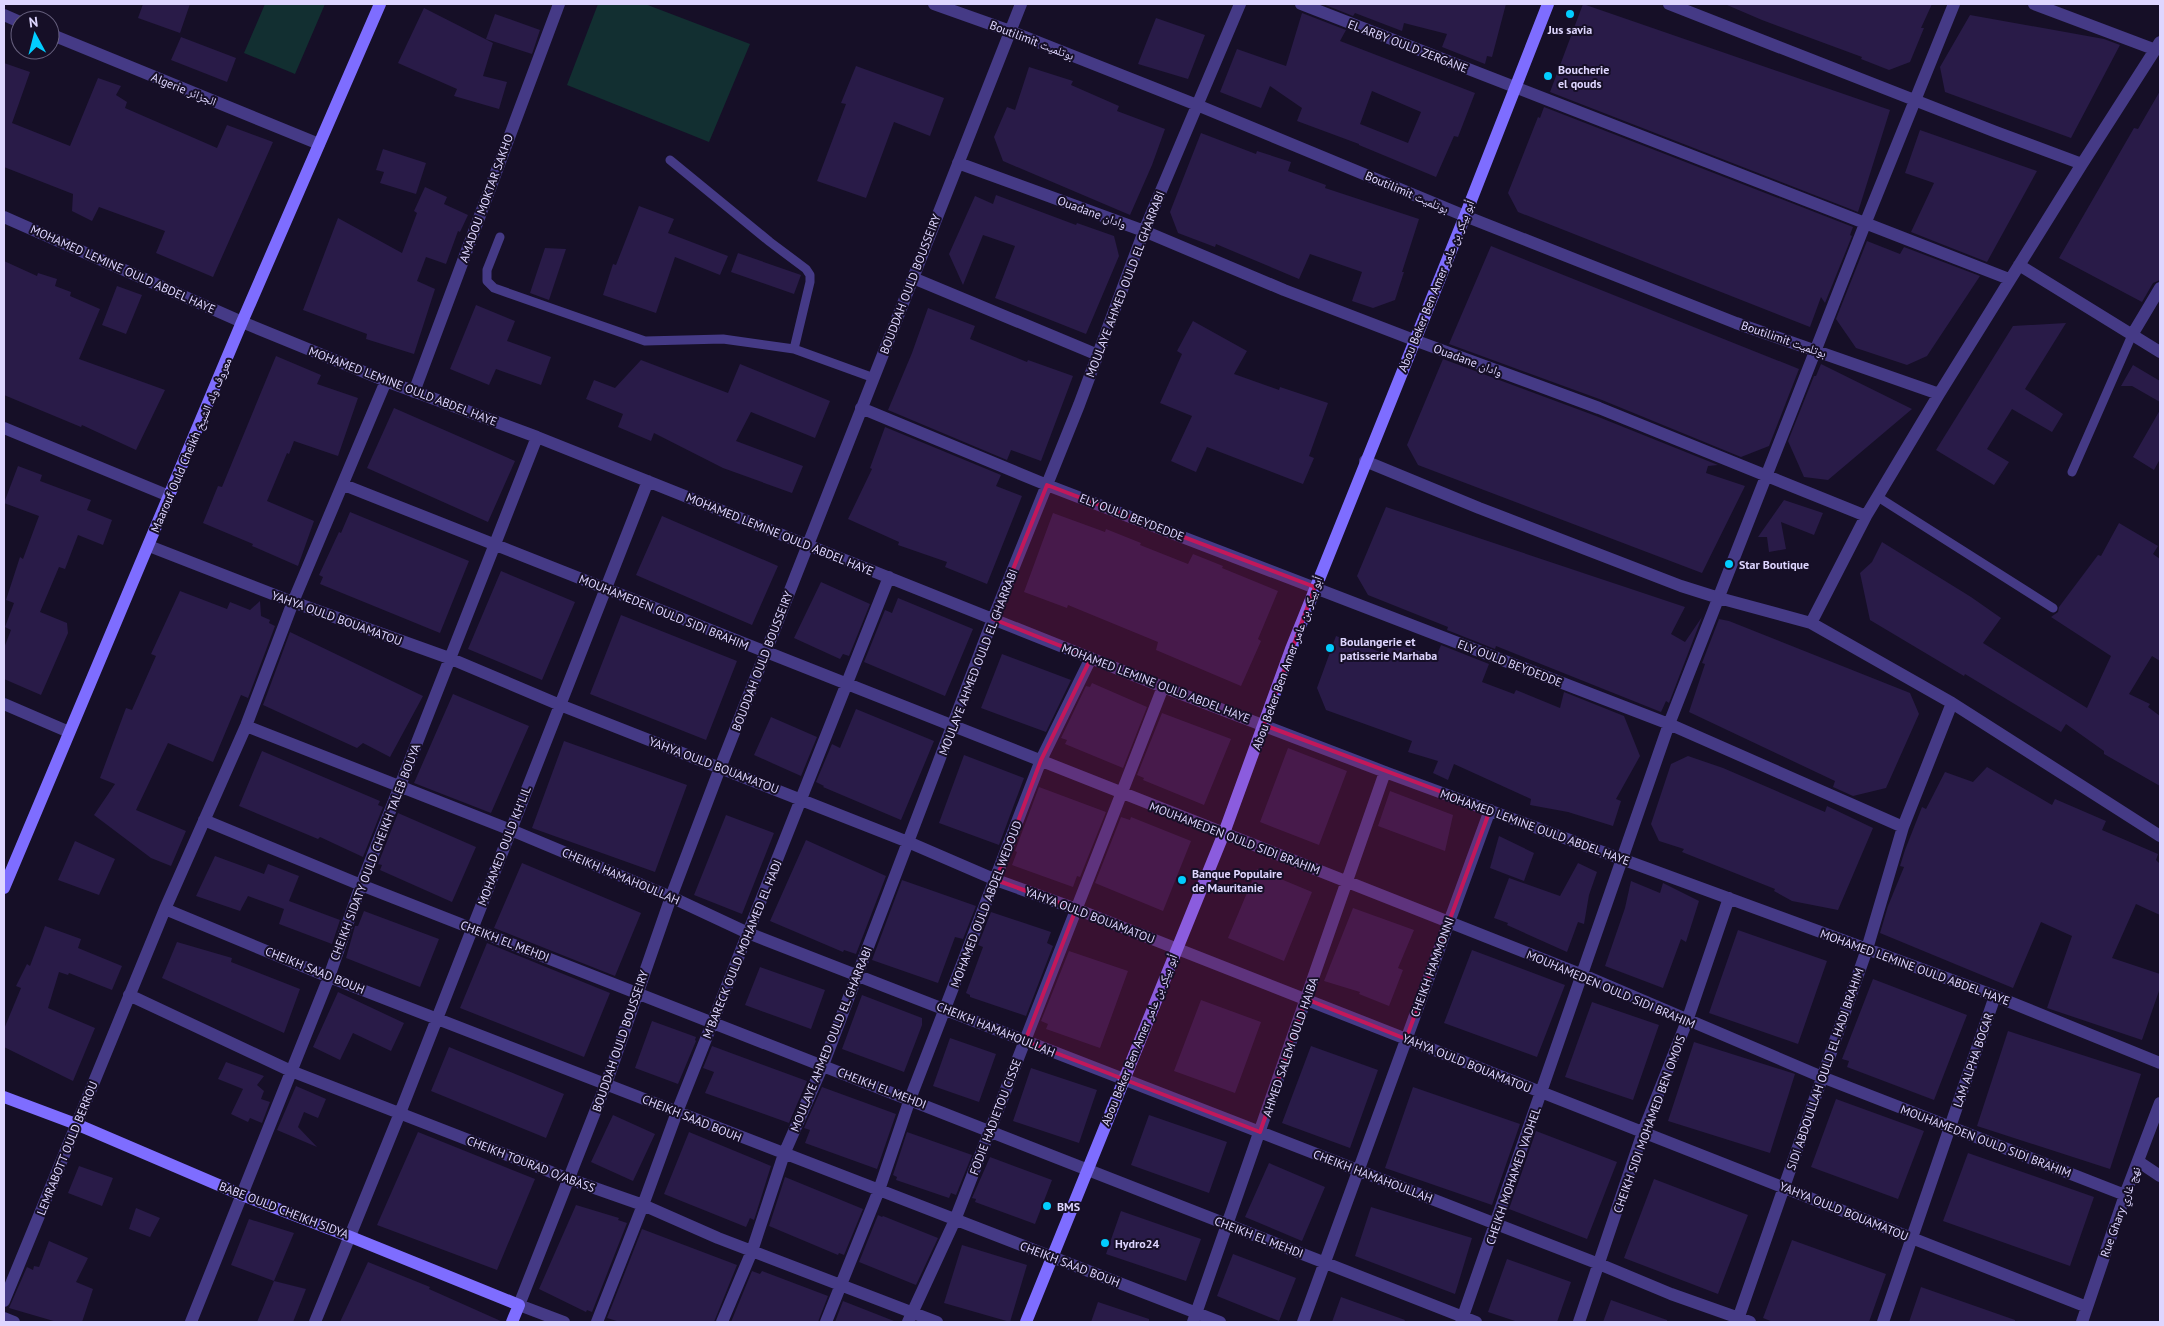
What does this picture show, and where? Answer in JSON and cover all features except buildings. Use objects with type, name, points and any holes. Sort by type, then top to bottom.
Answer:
[{"type":"street","name":"Maarouf Ould Cheikh معروف ولد الشيخ","points":[[4,888],[242,322],[380,4]]},
{"type":"street","name":"AMADOU MOKTAR SAKHO","points":[[414,392],[559,4]]},
{"type":"street","name":"Boutilimit بوتلميت","points":[[934,4],[1010,31],[1196,105],[1465,216],[1736,323],[1939,394]]},
{"type":"street","name":"BOUDDAH OULD BOUSSEIRY","points":[[512,1322],[606,1084],[671,897],[720,768],[1021,4]]},
{"type":"street","name":"MOULAYE AHMED OULD EL GHARRABI","points":[[722,1322],[752,1251],[784,1154],[823,1065],[954,726],[993,619],[1048,485],[1144,231],[1240,4]]},
{"type":"street","name":"EL ARBY OULD ZERGANE","points":[[1301,4],[2010,279]]},
{"type":"street","name":"Abou Beker Ben Amer أبو بيكر بن عامر","points":[[1026,1322],[1224,833],[1315,588],[1548,4]]},
{"type":"street","points":[[1669,4],[2082,164]]},
{"type":"street","name":"CHEIKH MOHAMED VADHEL","points":[[1462,1320],[1669,724],[1914,99],[1954,4]]},
{"type":"street","points":[[1811,623],[1866,516],[1939,394],[2019,264],[2158,46],[2034,4]]},
{"type":"street","name":"Algerie الجزائر","points":[[60,38],[319,144]]},
{"type":"street","name":"Ouadane وادان","points":[[958,162],[1144,231],[1284,290],[1414,340],[1599,408],[1866,516]]},
{"type":"street","name":"MOHAMED LEMINE OULD ABDEL HAYE","points":[[4,217],[242,322],[386,381],[648,481],[1264,726],[1995,996],[2160,1063]]},
{"type":"street","points":[[2019,264],[2160,352]]},
{"type":"street","points":[[913,278],[1098,355]]},
{"type":"street","points":[[2132,335],[2160,288]]},
{"type":"street","name":"LEMRABOTT OULD BERROU","points":[[4,1301],[165,908],[246,726],[293,602],[344,485],[386,381]]},
{"type":"street","name":"ELY OULD BEYDEDDE","points":[[861,408],[1048,485],[1669,724],[1903,827]]},
{"type":"street","points":[[4,428],[169,496]]},
{"type":"street","name":"CHEIKH SIDATY OULD CHEIKH TALEB BOUYA","points":[[191,1322],[329,977],[361,884],[536,437]]},
{"type":"street","points":[[1365,461],[1479,508],[1719,598],[1811,623],[1952,703],[2094,796],[2160,836]]},
{"type":"street","name":"MOHAMED OULD KH'LIL","points":[[314,1322],[351,1237],[607,590],[648,481]]},
{"type":"street","name":"MOUHAMEDEN OULD SIDI BRAHIM","points":[[344,485],[495,543],[607,590],[1583,975],[1822,1077],[2125,1195]]},
{"type":"street","name":"YAHYA OULD BOUAMATOU","points":[[149,546],[293,602],[449,658],[560,705],[908,842],[996,880],[1076,908],[2087,1307]]},
{"type":"street","name":"M'BARECK OULD MOHAMED EL HADJ","points":[[597,1322],[677,1112],[848,684],[888,577]]},
{"type":"street","name":"MOHAMED OULD ABDEL WEDOUD","points":[[826,1322],[879,1190],[910,1099],[1041,760],[1091,658]]},
{"type":"street","name":"FODIE HADIETOU CISSE","points":[[910,1317],[954,1220],[1076,908],[1123,794],[1163,686]]},
{"type":"street","name":"SIDI ABDOULLAH OULD EL HADJ BRAHIM","points":[[1742,1321],[1784,1188],[1867,948],[1903,827],[1952,703]]},
{"type":"street","points":[[4,704],[69,732]]},
{"type":"street","name":"CHEIKH HAMAHOULLAH","points":[[246,726],[511,830],[671,897],[748,933],[945,1008],[1742,1321]]},
{"type":"street","name":"AHMED SALEM OULD HAIBA","points":[[1195,1318],[1386,772]]},
{"type":"street","name":"CHEIKH HAMMONNI","points":[[1303,1322],[1490,810]]},
{"type":"street","name":"CHEIKH EL MEHDI","points":[[204,820],[637,993],[1228,1224],[1462,1320],[1476,1322]]},
{"type":"street","name":"CHEIKH SIDI MOHAMED BEN OMOIS","points":[[1579,1322],[1643,1132],[1687,1021],[1729,898]]},
{"type":"street","name":"CHEIKH SAAD BOUH","points":[[165,908],[329,977],[1052,1257],[1195,1318],[1220,1322]]},
{"type":"street","name":"CHEIKH TOURAD O/ABASS","points":[[129,995],[291,1071],[569,1179],[643,1205],[718,1238],[840,1286],[910,1317],[936,1322]]},
{"type":"street","name":"LAM ALPHA BOCAR","points":[[1883,1322],[1995,996]]},
{"type":"street","name":"BABE OULD CHEIKH SIDYA","points":[[4,1097],[76,1124],[242,1195],[564,1322]]},
{"type":"street","name":"Rue Ghary نهج غاري","points":[[2082,1322],[2125,1195],[2160,1103]]},
{"type":"street","points":[[2139,1162],[2160,1176]]},
{"type":"street","points":[[4,1318],[14,1322]]},
{"type":"lane","points":[[670,160],[763,237],[806,269],[810,275],[794,349]]},
{"type":"lane","points":[[500,237],[488,270],[487,281],[494,288],[645,341],[723,339],[794,349],[874,378]]},
{"type":"lane","points":[[2072,472],[2132,335]]},
{"type":"lane","points":[[1878,497],[2053,608]]},
{"type":"highlighted area","points":[[1047,485],[1315,587],[1264,725],[1490,810],[1406,1039],[1306,999],[1260,1132],[1025,1041],[1076,909],[996,880],[1041,760],[1091,658],[993,619]]},
{"type":"green space","points":[[265,4],[325,4],[295,74],[244,53]]},
{"type":"green space","points":[[598,4],[645,4],[750,44],[709,142],[567,85]]},
{"type":"place","name":"Jus savia","points":[[1570,14]]},
{"type":"place","name":"Boucherie el qouds","points":[[1548,76]]},
{"type":"place","name":"Star Boutique","points":[[1729,564]]},
{"type":"place","name":"Boulangerie et patisserie Marhaba","points":[[1330,648]]},
{"type":"place","name":"Banque Populaire de Mauritanie","points":[[1182,880]]},
{"type":"place","name":"BMS","points":[[1047,1206]]},
{"type":"place","name":"Hydro24","points":[[1105,1243]]}]
